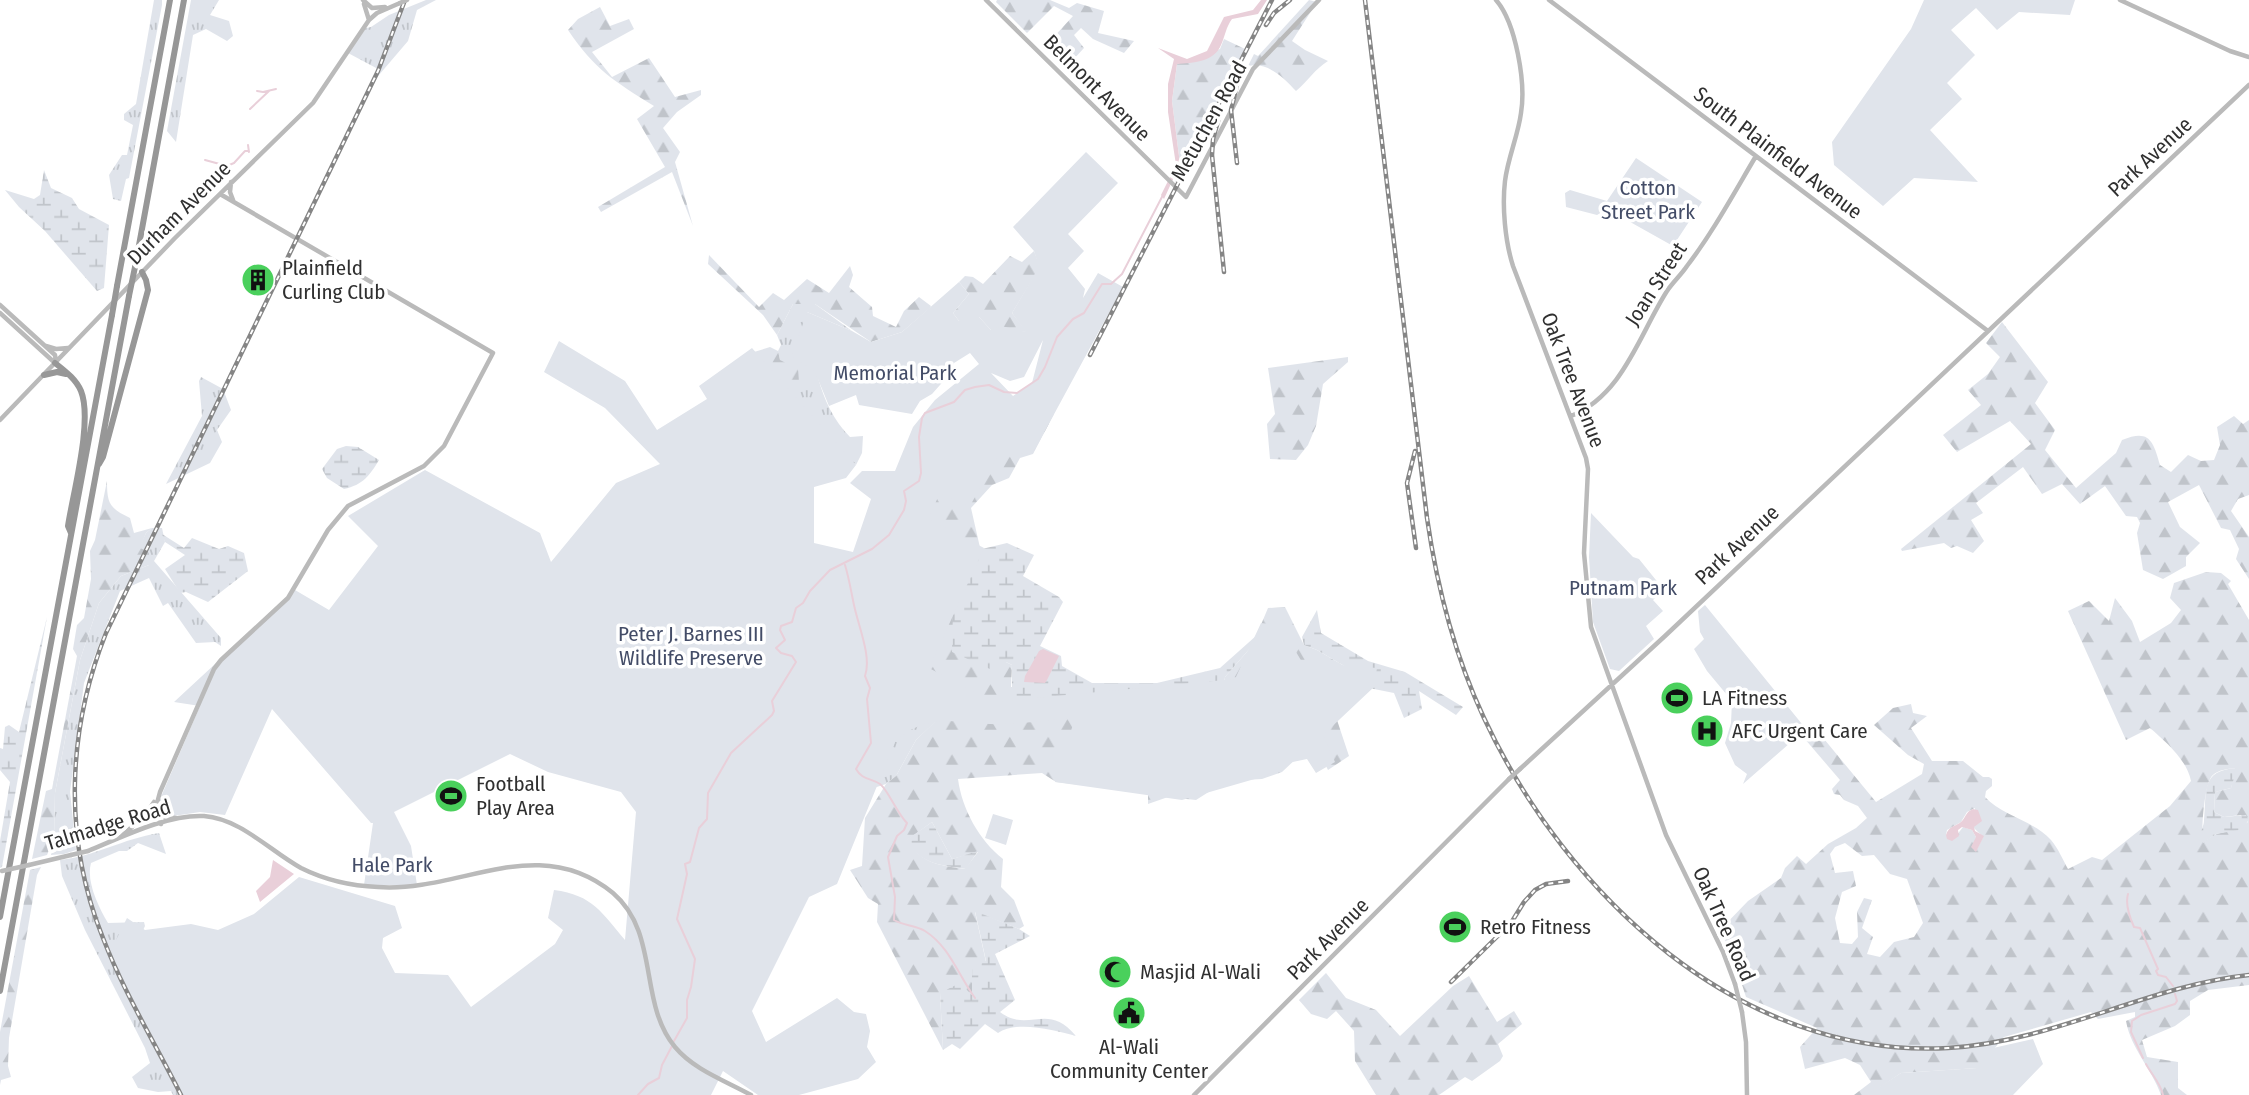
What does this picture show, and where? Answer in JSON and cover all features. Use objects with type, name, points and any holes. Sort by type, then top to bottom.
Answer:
[{"type":"highway","points":[[0,917],[170,0]]},
{"type":"highway","points":[[0,991],[184,0]]},
{"type":"highway","points":[[97,468],[103,457],[121,396],[148,290],[142,272]]},
{"type":"highway","points":[[55,363],[81,391],[85,413],[68,526],[71,533]]},
{"type":"highway","points":[[44,375],[61,372],[68,374]]},
{"type":"street","points":[[363,0],[372,8],[393,6]]},
{"type":"street","points":[[363,0],[369,20],[407,0]]},
{"type":"street","name":"Belmont Avenue","points":[[986,0],[1186,197]]},
{"type":"street","name":"Metuchen Road","points":[[1186,197],[1253,69],[1319,0]]},
{"type":"street","name":"Oak Tree Avenue","points":[[1496,0],[1507,14],[1513,31],[1522,91],[1521,117],[1505,180],[1509,253],[1588,467],[1584,553],[1589,617],[1611,685],[1673,851]]},
{"type":"street","name":"South Plainfield Avenue","points":[[1549,0],[1988,331]]},
{"type":"street","points":[[2120,0],[2249,57]]},
{"type":"street","name":"Durham Avenue","points":[[0,419],[231,182],[313,103],[369,20]]},
{"type":"street","name":"Park Avenue","points":[[1194,1095],[1509,779],[2249,85]]},
{"type":"street","name":"Joan Street","points":[[1571,416],[1588,408],[1628,366],[1638,341],[1669,288],[1688,266],[1756,156]]},
{"type":"street","points":[[231,182],[230,195],[236,204]]},
{"type":"street","points":[[161,824],[156,807],[160,792],[208,680],[221,660],[288,598],[334,522],[348,505],[424,466],[444,446],[493,353],[220,194]]},
{"type":"street","points":[[0,305],[55,355],[55,363]]},
{"type":"street","points":[[0,313],[55,363]]},
{"type":"street","points":[[44,345],[56,349],[69,348]]},
{"type":"street","points":[[118,839],[144,816],[160,792]]},
{"type":"street","points":[[157,812],[165,817],[177,818]]},
{"type":"street","name":"Talmadge Road","points":[[1,872],[88,851],[177,818],[204,817],[239,827],[311,872],[335,881],[364,886],[417,886],[510,865],[561,868],[587,877],[614,894],[626,908],[641,936],[659,1017],[670,1041],[683,1055],[751,1095]]},
{"type":"street","name":"Oak Tree Road","points":[[1673,851],[1724,952],[1735,984],[1746,1042],[1747,1095]]},
{"type":"green space","points":[[154,0],[162,0],[162,5],[129,178],[126,179],[121,201],[113,199],[109,175],[122,155],[127,155],[133,125],[124,120],[124,114],[136,104]]},
{"type":"green space","points":[[191,0],[219,0],[210,15],[229,21],[233,36],[227,41],[206,29],[193,35],[176,142],[167,131]]},
{"type":"green space","points":[[426,0],[436,0],[417,10],[408,41],[373,82],[378,69],[348,53],[366,28]]},
{"type":"green space","points":[[997,0],[1050,0],[1069,8],[1077,3],[1104,11],[1098,33],[1134,41],[1124,53],[1093,39],[1081,28],[1074,35],[1084,48],[1072,61],[1051,40],[1073,16],[1054,6],[1027,33]]},
{"type":"green space","points":[[1309,0],[1317,2],[1292,41],[1328,61],[1296,91],[1269,68],[1248,66],[1254,54],[1258,56]]},
{"type":"green space","points":[[1924,0],[2075,0],[2070,15],[2019,12],[1997,30],[1976,8],[1951,30],[1975,55],[1947,83],[1962,99],[1930,130],[1978,182],[1914,178],[1883,206],[1834,165],[1832,142],[1911,29]]},
{"type":"green space","points":[[600,7],[610,26],[629,19],[634,29],[592,52],[612,77],[649,58],[675,97],[701,90],[701,95],[677,112],[663,128],[680,152],[675,162],[693,226],[672,172],[601,212],[598,207],[665,167],[637,119],[654,106],[606,74],[568,30],[578,19]]},
{"type":"green space","points":[[1224,39],[1245,49],[1175,183],[1180,164],[1172,101],[1177,64],[1220,49]]},
{"type":"green space","name":"Peter J. Barnes III Wildlife Preserve","points":[[1086,152],[1118,183],[1068,234],[1084,251],[1068,268],[1085,289],[1083,298],[1098,273],[1123,287],[1033,453],[998,455],[970,506],[940,493],[928,519],[984,548],[929,668],[993,702],[1235,679],[1261,623],[1280,625],[1302,662],[1377,668],[1374,687],[1323,735],[1335,762],[1316,773],[1307,759],[1288,763],[1265,776],[1182,800],[1055,782],[1075,718],[1004,724],[934,722],[908,732],[895,742],[837,884],[809,897],[752,1011],[766,1042],[837,998],[854,1012],[866,1014],[870,1031],[867,1047],[876,1062],[858,1079],[799,1095],[758,1095],[723,1071],[711,1095],[182,1095],[121,978],[115,942],[127,918],[145,930],[191,924],[218,930],[254,914],[299,877],[395,906],[402,928],[383,938],[382,948],[395,973],[448,975],[471,1007],[555,944],[563,930],[548,918],[554,890],[588,901],[625,940],[636,812],[621,792],[548,772],[510,754],[394,812],[411,846],[417,885],[364,885],[373,823],[272,709],[225,815],[200,812],[167,817],[160,810],[160,799],[200,706],[174,702],[295,590],[329,610],[378,546],[348,516],[425,470],[540,533],[551,562],[616,483],[660,464],[605,408],[544,372],[559,341],[625,381],[657,430],[707,399],[699,386],[752,348],[856,465],[846,478],[814,487],[814,543],[853,552],[871,499],[850,483],[862,471],[895,471],[913,427],[935,400],[979,364],[970,353],[954,363],[948,376],[932,394],[920,401],[912,414],[859,405],[856,395],[829,406],[815,372],[792,356],[807,312],[871,342],[902,332],[959,282],[969,294],[953,313],[959,321],[969,312],[979,317],[991,330],[1001,326],[1026,332],[1012,313],[1039,267],[1034,251],[1013,227]],"holes":[[[1043,340],[1032,383],[1013,396],[991,373],[1010,381],[1024,377]]]},
{"type":"green space","name":"Cotton Street Park","points":[[1636,158],[1702,202],[1673,246],[1607,209],[1597,215],[1566,207],[1565,193],[1570,190],[1607,201]]},
{"type":"green space","points":[[44,170],[51,188],[72,198],[79,209],[109,225],[104,288],[97,291],[5,190],[34,199],[40,195]]},
{"type":"green space","points":[[1034,251],[1040,267],[1012,313],[1027,332],[991,330],[979,317],[959,321],[953,313],[969,294],[959,282],[965,276],[973,277],[983,284],[1010,256],[1022,262]]},
{"type":"green space","points":[[709,255],[759,307],[773,293],[784,300],[807,279],[829,293],[850,266],[853,275],[849,287],[872,307],[873,316],[896,327],[904,311],[919,297],[931,306],[902,332],[871,342],[815,304],[793,304],[777,335],[763,315],[708,264]]},
{"type":"green space","points":[[793,304],[815,304],[852,331],[807,312],[823,394],[839,424],[850,437],[863,436],[862,453],[856,465],[774,397],[780,360],[778,351],[781,345],[777,335]]},
{"type":"green space","points":[[2002,322],[2048,382],[2035,403],[2055,430],[2045,450],[2076,488],[2116,453],[2122,440],[2144,436],[2152,443],[2160,465],[2171,472],[2188,455],[2201,461],[2214,460],[2220,445],[2217,427],[2234,416],[2243,424],[2249,420],[2249,495],[2238,499],[2231,511],[2249,537],[2249,579],[2236,559],[2239,549],[2230,530],[2221,528],[2199,485],[2168,502],[2180,527],[2200,543],[2186,557],[2186,566],[2163,579],[2143,570],[2137,533],[2140,523],[2137,517],[2126,516],[2105,486],[2080,504],[2062,484],[2042,494],[2023,467],[1976,503],[1983,513],[1971,520],[1984,541],[1973,553],[1957,546],[1951,548],[1944,543],[1902,551],[1901,549],[2031,444],[2010,421],[1957,452],[1943,435],[1981,405],[1968,390],[1988,374],[2000,357],[1986,343]]},
{"type":"green space","points":[[770,347],[778,351],[780,360],[798,369],[801,408],[754,352]]},
{"type":"green space","points":[[1348,357],[1348,362],[1323,384],[1316,426],[1308,445],[1296,460],[1270,459],[1267,424],[1275,414],[1268,368]]},
{"type":"green space","points":[[201,377],[223,389],[231,410],[217,430],[222,442],[210,463],[166,484],[202,416],[199,381]]},
{"type":"green space","points":[[1054,414],[1033,454],[1020,458],[1009,478],[992,485],[971,508],[1006,662],[1012,665],[1011,687],[1223,693],[1225,677],[1252,646],[1268,608],[1285,607],[1304,645],[1358,674],[1337,720],[1349,756],[1328,770],[1314,742],[1282,772],[1262,779],[1226,781],[1196,800],[1168,797],[1148,804],[1148,793],[1056,782],[1042,773],[958,779],[963,801],[973,823],[986,843],[1003,859],[1001,887],[1014,900],[1024,926],[1019,929],[975,912],[986,962],[973,996],[940,993],[943,1050],[877,922],[878,904],[868,898],[850,870],[862,866],[865,818],[886,784],[896,776],[916,740],[947,710],[776,713],[927,511],[930,448]],"holes":[[[932,822],[952,859],[978,852],[965,869],[955,868],[925,859],[906,841]]]},
{"type":"green space","points":[[346,446],[358,447],[379,460],[365,479],[344,489],[327,478],[322,469],[337,449]]},
{"type":"green space","points":[[107,481],[113,508],[130,518],[134,533],[152,528],[146,533],[140,548],[149,552],[149,565],[121,576],[99,603],[80,660],[55,793],[54,838],[47,855],[32,859],[46,791],[52,789],[77,656],[73,649],[77,625],[84,618],[91,579],[90,551],[95,540]]},
{"type":"green space","name":"Putnam Park","points":[[1591,513],[1633,557],[1639,559],[1664,590],[1653,600],[1663,611],[1646,626],[1654,639],[1619,671],[1610,669],[1593,622],[1589,557]]},
{"type":"green space","points":[[152,528],[162,528],[165,542],[154,561],[221,638],[221,646],[215,642],[196,643],[168,603],[163,606],[149,578],[120,591],[84,683],[70,792],[76,850],[51,855],[55,793],[80,660],[99,603],[121,576],[149,565],[139,548],[146,533]]},
{"type":"green space","points":[[162,534],[184,548],[192,538],[219,549],[228,546],[244,553],[248,571],[208,602],[186,592],[180,593],[165,569],[185,555],[165,542]]},
{"type":"green space","points":[[1007,543],[1034,555],[1023,576],[1063,602],[1040,646],[1061,656],[1062,666],[1092,683],[1157,683],[1220,668],[1257,635],[1252,646],[1225,677],[1223,693],[1012,702],[1012,665],[1006,662],[990,669],[952,652],[953,608],[982,549]]},
{"type":"green space","points":[[2206,572],[2221,573],[2231,581],[2228,584],[2249,620],[2249,985],[2208,990],[2190,1001],[2190,1015],[2175,1026],[2142,1040],[2147,1057],[2178,1062],[2178,1088],[2187,1095],[2161,1095],[2129,1031],[2126,1021],[2135,1017],[2135,1012],[2098,1019],[2091,1012],[2004,1037],[1978,1068],[1901,1073],[1869,1095],[1854,1095],[1871,1082],[1860,1065],[1845,1058],[1805,1069],[1800,1047],[1817,1028],[1746,997],[1720,930],[1748,901],[1781,878],[1785,868],[1797,856],[1806,864],[1828,844],[1856,828],[1867,818],[1858,806],[1834,794],[1832,789],[1840,780],[1804,738],[1815,728],[1876,802],[1922,774],[1924,764],[1908,755],[1874,725],[1893,708],[1911,704],[1913,713],[1927,716],[1911,728],[1932,761],[1963,761],[1983,777],[1992,779],[1992,786],[1986,791],[1985,797],[2000,809],[2044,833],[2056,847],[2068,869],[2092,857],[2102,860],[2170,806],[2191,781],[2180,759],[2150,728],[2126,740],[2068,611],[2089,601],[2109,621],[2115,598],[2132,621],[2140,642],[2171,623],[2181,610],[2170,598],[2174,583]],"holes":[[[2235,768],[2231,788],[2215,792],[2214,812],[2224,817],[2241,815],[2248,822],[2238,829],[2216,834],[2203,842],[2204,807],[2210,779],[2218,772]],[[1975,808],[1974,828],[1983,837],[1976,851],[1976,837],[1972,830],[1963,827],[1953,840],[1946,835],[1947,830],[1961,822],[1967,812]],[[1845,843],[1862,856],[1874,855],[1890,874],[1907,879],[1923,923],[1914,937],[1894,942],[1880,957],[1867,954],[1873,937],[1862,928],[1872,900],[1864,898],[1857,912],[1858,937],[1852,944],[1840,943],[1835,918],[1842,892],[1856,886],[1853,871],[1835,873],[1830,854],[1835,847]]]},
{"type":"green space","points":[[1705,605],[1806,729],[1743,784],[1747,774],[1735,765],[1725,743],[1731,723],[1732,701],[1707,671],[1694,649],[1704,639],[1700,632],[1698,611]]},
{"type":"green space","points":[[1317,610],[1321,633],[1368,661],[1405,672],[1463,707],[1456,715],[1419,691],[1422,709],[1404,718],[1394,693],[1369,688],[1358,674],[1304,645],[1302,637]]},
{"type":"green space","points":[[47,617],[0,868],[0,841],[10,782],[0,770],[0,748],[3,749],[5,727],[9,725],[19,732]]},
{"type":"green space","points":[[948,710],[916,740],[896,776],[886,784],[858,793],[872,746]]},
{"type":"green space","points":[[2237,768],[2231,788],[2215,792],[2214,812],[2224,817],[2246,815],[2248,819],[2245,829],[2216,834],[2203,843],[2200,836],[2208,784],[2217,773]]},
{"type":"green space","points":[[993,814],[1013,820],[1006,845],[985,838]]},
{"type":"green space","points":[[932,822],[952,859],[978,851],[966,869],[925,859],[905,841]]},
{"type":"green space","points":[[159,833],[166,854],[138,843],[127,851],[119,851],[91,863],[90,878],[108,923],[144,922],[145,926],[127,964],[202,1095],[173,1095],[171,1091],[158,1092],[138,1088],[132,1077],[150,1063],[145,1048],[85,930],[62,876],[60,860]]},
{"type":"green space","points":[[41,867],[37,875],[9,1038],[8,1066],[11,1077],[1,1080],[0,1085],[0,1032],[30,870]]},
{"type":"green space","points":[[975,911],[1030,936],[995,954],[1015,1000],[1000,1012],[1020,1020],[1056,1021],[1076,1036],[1025,1027],[1006,1029],[998,1033],[985,1024],[960,1049],[952,1044],[943,1050],[940,993],[960,983],[972,995],[972,969],[986,961]]},
{"type":"green space","points":[[1326,973],[1346,998],[1376,1010],[1400,1036],[1453,986],[1469,976],[1497,1022],[1514,1011],[1522,1024],[1498,1044],[1503,1056],[1500,1061],[1472,1081],[1465,1077],[1439,1095],[1376,1095],[1355,1061],[1354,1031],[1336,1011],[1327,1019],[1311,1014],[1299,1000]]},
{"type":"green space","points":[[2033,1039],[2043,1064],[2013,1095],[1867,1095],[1901,1073],[1977,1068],[1993,1048]]},
{"type":"shaded area","points":[[1261,0],[1267,0],[1258,14],[1232,19],[1218,51],[1213,55],[1190,63],[1177,64],[1172,101],[1180,164],[1164,199],[1161,195],[1176,165],[1168,112],[1168,84],[1174,59],[1158,48],[1187,59],[1207,51],[1224,17],[1253,10]]},
{"type":"shaded area","points":[[1043,649],[1059,656],[1047,680],[1045,683],[1024,682],[1039,651]]},
{"type":"shaded area","points":[[1973,809],[1978,810],[1982,821],[1974,827],[1975,831],[1984,836],[1976,852],[1971,847],[1976,837],[1972,830],[1962,827],[1958,830],[1959,836],[1952,841],[1947,839],[1946,835],[1949,829],[1962,821]]},
{"type":"shaded area","points":[[273,860],[294,874],[260,902],[256,891],[270,877]]},
{"type":"waterway","points":[[257,91],[276,89]]},
{"type":"waterway","points":[[250,109],[269,91]]},
{"type":"waterway","points":[[248,145],[249,152]]},
{"type":"waterway","points":[[205,160],[227,166],[248,151]]},
{"type":"waterway","points":[[674,1041],[687,1018],[687,1000],[695,959],[677,919],[687,874],[685,864],[690,862],[699,828],[707,819],[708,793],[731,753],[772,715],[772,701],[796,662],[792,656],[781,653],[776,648],[785,640],[781,626],[792,622],[796,608],[830,570],[872,549],[889,535],[904,510],[904,491],[919,481],[919,437],[925,413],[954,402],[965,390],[989,385],[1004,392],[1017,393],[1038,379],[1057,337],[1073,319],[1084,313],[1102,284],[1111,284],[1122,274],[1163,195]]},
{"type":"waterway","points":[[845,565],[866,650],[865,676],[870,688],[867,699],[871,743],[856,769],[861,775],[883,787],[907,823],[897,836],[888,857],[895,897],[894,920],[921,929],[934,938],[947,953],[975,998]]},
{"type":"waterway","points":[[2128,894],[2128,906],[2134,927],[2140,928],[2158,969],[2158,975],[2166,977],[2173,986]]},
{"type":"waterway","points":[[2143,1058],[2131,1032],[2132,1021],[2141,1015],[2175,1004],[2175,994]]},
{"type":"waterway","points":[[638,1095],[648,1084],[659,1078],[662,1065],[672,1046]]},
{"type":"waterway","points":[[2146,1064],[2163,1095]]},
{"type":"railway","points":[[181,1095],[120,978],[90,900],[76,824],[77,746],[83,708],[106,633],[378,71],[405,0]]},
{"type":"railway","points":[[1090,355],[1272,0]]},
{"type":"railway","points":[[1266,25],[1274,13],[1290,0]]},
{"type":"railway","points":[[1365,0],[1427,518],[1448,620],[1473,694],[1519,784],[1562,846],[1612,904],[1669,954],[1732,995],[1799,1026],[1872,1044],[1948,1048],[1987,1044],[2063,1025],[2173,990],[2249,975]]},
{"type":"railway","points":[[1237,163],[1231,110],[1238,81]]},
{"type":"railway","points":[[1219,118],[1212,155],[1224,272]]},
{"type":"railway","points":[[1415,451],[1407,483],[1416,548]]},
{"type":"railway","points":[[1451,982],[1511,923],[1535,890],[1546,884],[1568,881]]},
{"type":"place","name":"Plainfield Curling Club","points":[[258,280]]},
{"type":"place","name":"LA Fitness","points":[[1677,698]]},
{"type":"place","name":"AFC Urgent Care","points":[[1707,731]]},
{"type":"place","name":"Football Play Area","points":[[451,796]]},
{"type":"place","name":"Retro Fitness","points":[[1455,927]]},
{"type":"place","name":"Masjid Al-Wali","points":[[1115,972]]},
{"type":"place","name":"Al-Wali Community Center","points":[[1129,1013]]},
{"type":"park label","name":"Memorial Park","points":[[895,373]]},
{"type":"park label","name":"Hale Park","points":[[392,865]]}]
